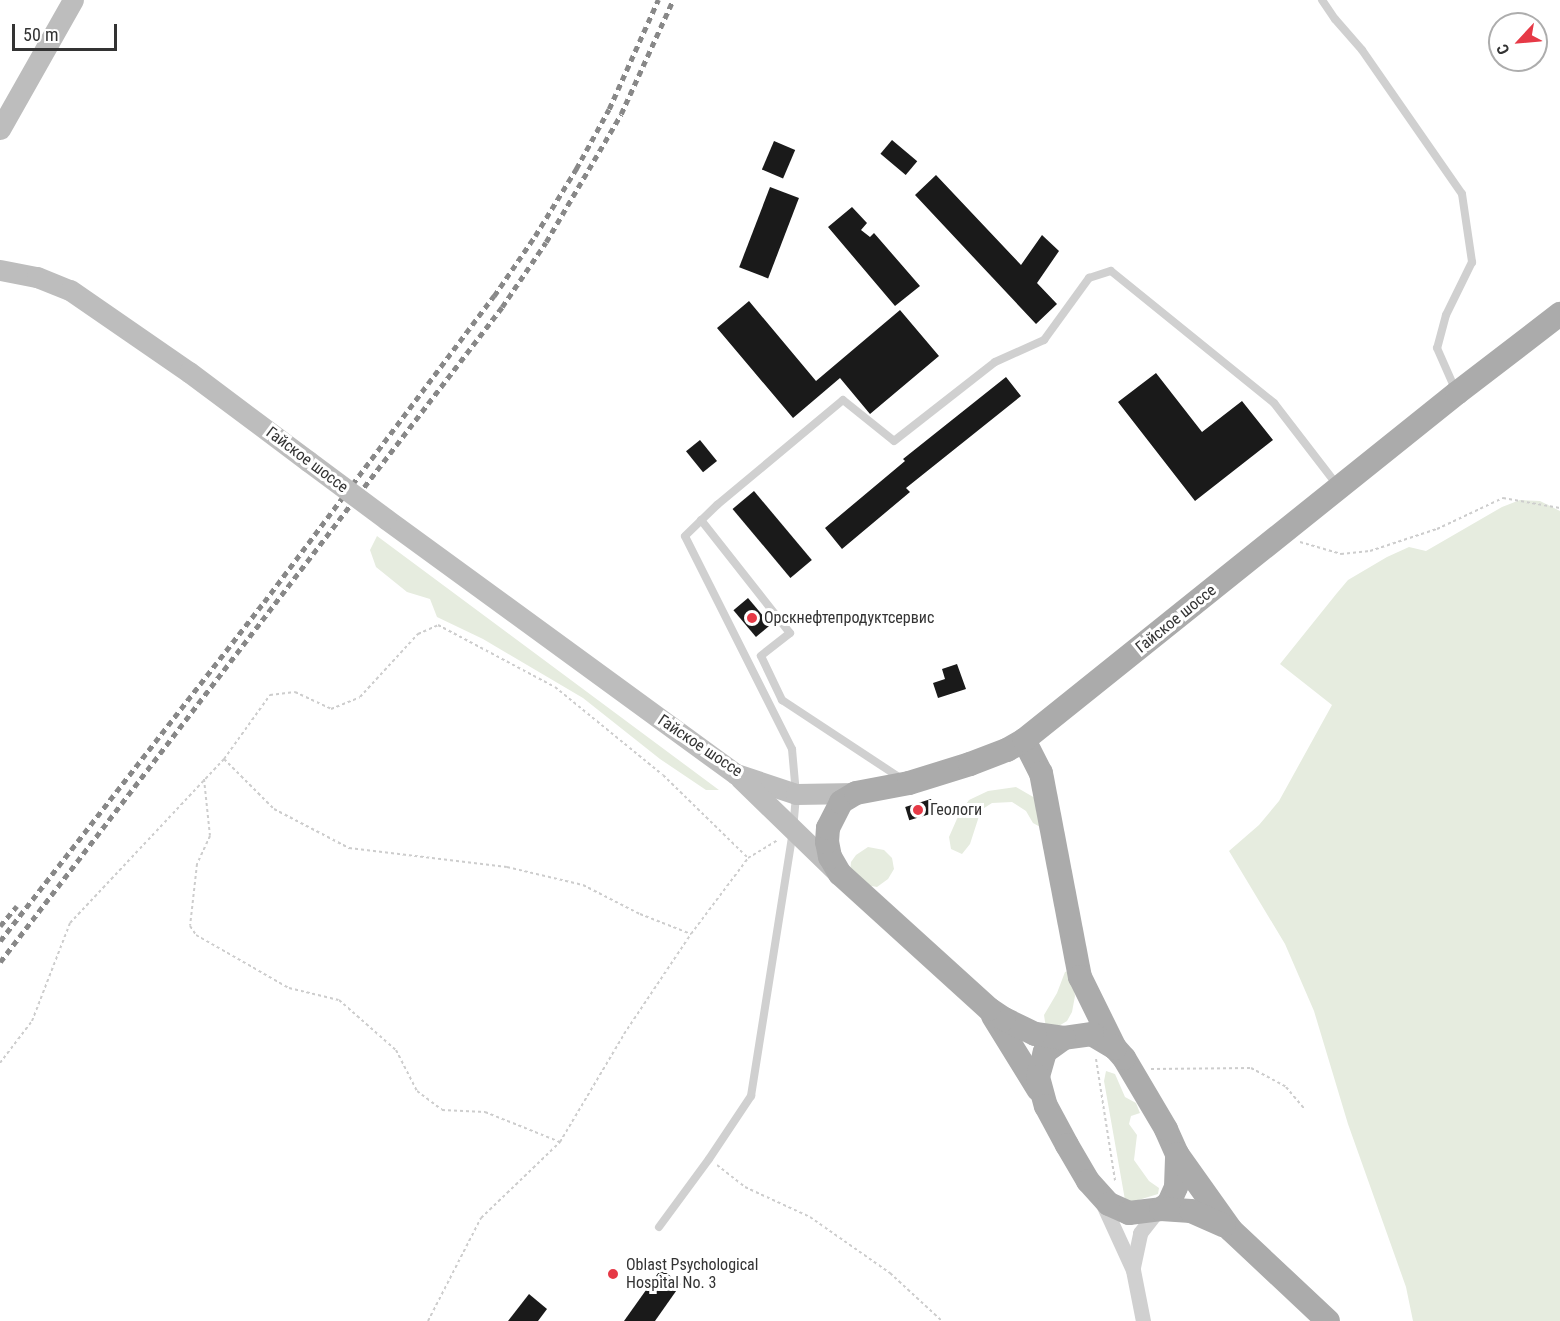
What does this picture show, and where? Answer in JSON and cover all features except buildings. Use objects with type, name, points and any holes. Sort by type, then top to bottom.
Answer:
[{"type":"main road","points":[[0,129],[73,0]]},
{"type":"main road","name":"Гайское шоссе","points":[[0,270],[38,277],[70,290],[189,372],[736,774],[796,794],[856,793],[909,783],[1007,750],[1024,740],[1457,393],[1560,314]]},
{"type":"main road","points":[[1024,740],[1041,773],[1080,977],[1115,1048],[1131,1070],[1166,1129],[1177,1154],[1232,1230],[1328,1321]]},
{"type":"main road","points":[[736,774],[840,874],[989,1010],[1026,1032],[1065,1038],[1092,1034],[1115,1048]]},
{"type":"main road","points":[[840,874],[830,857],[827,842],[828,828],[841,802],[856,793]]},
{"type":"main road","points":[[989,1010],[1041,1093],[1067,1145],[1097,1192],[1120,1210],[1191,1210],[1232,1230]]},
{"type":"main road","points":[[1041,1093],[1038,1077],[1040,1060],[1045,1052],[1065,1038]]},
{"type":"main road","points":[[1159,1210],[1169,1203],[1176,1187],[1177,1154]]},
{"type":"street","points":[[1097,1192],[1133,1270],[1143,1321]]},
{"type":"street","points":[[1133,1270],[1140,1233],[1159,1210]]},
{"type":"lane","points":[[1322,0],[1362,50],[1461,194],[1472,262],[1446,315],[1437,348],[1457,393]]},
{"type":"lane","points":[[659,1227],[710,1159],[751,1096],[793,830],[796,794],[792,749],[685,536],[843,400],[894,441],[995,362],[1044,340],[1089,278],[1111,271],[1274,403],[1339,487]]},
{"type":"lane","points":[[701,520],[790,633],[761,656],[782,700],[909,783]]},
{"type":"lane","points":[[770,706],[782,700]]},
{"type":"path","points":[[1283,532],[1301,543],[1341,554],[1370,551],[1437,530],[1503,498],[1560,508]]},
{"type":"path","points":[[0,1063],[32,1022],[70,923],[204,777],[224,759],[270,695],[295,692],[331,709],[360,697],[418,634],[438,625],[555,687],[663,775],[748,858]]},
{"type":"path","points":[[224,759],[274,809],[349,848],[507,867],[583,885],[640,914],[691,934]]},
{"type":"path","points":[[204,777],[210,836],[197,864],[190,926],[196,935],[289,988],[339,1000],[396,1050],[417,1091],[442,1110],[485,1112],[560,1142]]},
{"type":"path","points":[[429,1321],[481,1218],[560,1142],[624,1034],[691,934],[748,858],[793,830]]},
{"type":"path","points":[[1092,1034],[1120,1210]]},
{"type":"path","points":[[1131,1070],[1251,1068],[1286,1087],[1305,1110]]},
{"type":"path","points":[[710,1159],[745,1188],[810,1217],[890,1273],[942,1321]]},
{"type":"shaded area","points":[[1520,500],[1540,501],[1560,511],[1560,1321],[1413,1321],[1406,1287],[1348,1124],[1314,1011],[1285,944],[1229,851],[1259,825],[1279,801],[1332,705],[1280,664],[1337,593],[1348,580],[1387,557],[1409,547],[1426,551],[1502,507]]},
{"type":"shaded area","points":[[377,536],[719,790],[706,790],[660,759],[583,698],[483,639],[437,617],[430,599],[407,592],[376,567],[370,550]]},
{"type":"shaded area","points":[[1016,787],[1035,798],[1044,829],[1033,823],[1026,811],[1012,802],[992,803],[981,810],[970,844],[962,854],[951,849],[949,837],[960,812],[969,800],[988,791]]},
{"type":"shaded area","points":[[868,847],[884,850],[892,858],[894,869],[888,879],[877,887],[866,885],[850,872],[851,862],[856,855]]},
{"type":"shaded area","points":[[1071,970],[1075,996],[1072,1012],[1067,1021],[1057,1027],[1046,1028],[1044,1015],[1057,993],[1065,972]]},
{"type":"shaded area","points":[[1106,1071],[1115,1074],[1125,1097],[1136,1103],[1140,1113],[1131,1116],[1129,1124],[1137,1135],[1134,1160],[1149,1181],[1159,1188],[1158,1194],[1132,1202],[1125,1200],[1104,1081]]},
{"type":"railway","points":[[0,941],[264,602],[494,296],[535,236],[576,169],[609,109],[658,0]]},
{"type":"railway","points":[[0,962],[502,307],[546,242],[621,114],[673,0]]},
{"type":"railway","points":[[0,926],[17,906]]},
{"type":"place","name":"Орскнефтепродуктсервис","points":[[752,618]]},
{"type":"place","name":"Геологи","points":[[918,810]]},
{"type":"place","name":"Oblast Psychological Hospital No. 3","points":[[613,1274]]}]
